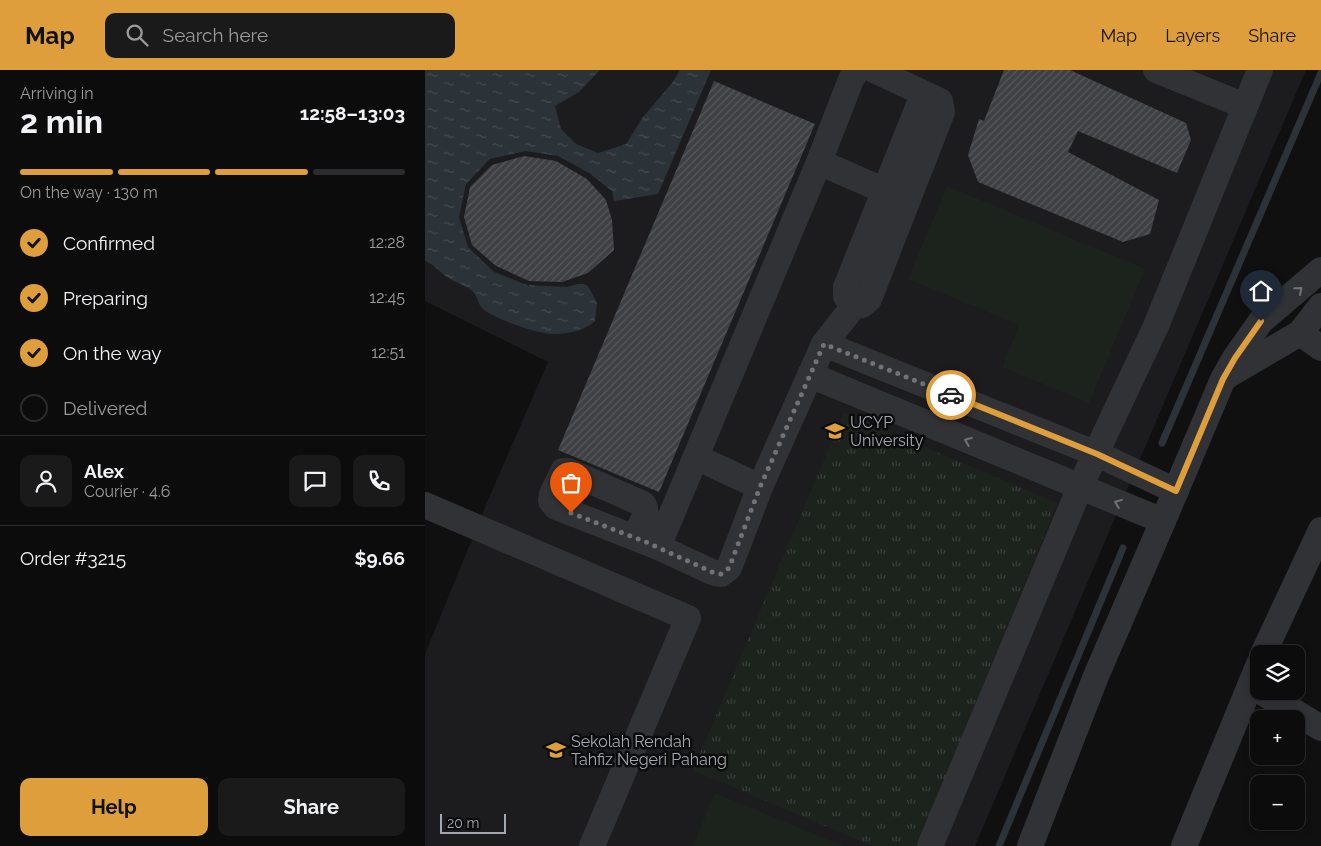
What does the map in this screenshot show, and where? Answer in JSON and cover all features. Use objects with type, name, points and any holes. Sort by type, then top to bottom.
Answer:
[{"type":"street","points":[[657,547],[819,162],[852,76],[858,70]]},
{"type":"street","points":[[634,537],[712,572],[721,574],[729,568],[760,487],[824,344],[853,307],[862,305],[869,299],[942,112],[940,101],[874,70]]},
{"type":"street","points":[[1157,70],[1245,106]]},
{"type":"street","points":[[930,846],[1081,487],[1156,326],[1260,70]]},
{"type":"street","points":[[853,307],[847,296],[846,287],[923,94]]},
{"type":"street","points":[[819,162],[885,191]]},
{"type":"street","points":[[1030,846],[1096,676],[1223,379],[1261,321],[1321,270]]},
{"type":"street","points":[[1223,379],[1300,333],[1321,306]]},
{"type":"street","points":[[1300,333],[1321,348]]},
{"type":"street","points":[[824,344],[1097,454],[1176,491]]},
{"type":"street","points":[[810,375],[1163,521]]},
{"type":"street","points":[[696,457],[760,487]]},
{"type":"street","points":[[425,505],[688,618],[592,846]]},
{"type":"street","points":[[1267,645],[1321,530]]},
{"type":"street","points":[[1184,846],[1250,699]]},
{"type":"street","points":[[1281,700],[1321,728]]},
{"type":"shaded area","name":"UCYP University","points":[[572,70],[1306,70],[975,846],[425,846],[425,654],[488,500],[548,362],[425,301],[425,242],[475,136]]},
{"type":"green space","points":[[947,186],[1145,269],[1089,403],[1002,367],[1019,325],[908,279]]},
{"type":"green space","points":[[844,413],[1057,503],[918,846],[873,846],[693,770]]},
{"type":"green space","points":[[715,793],[843,846],[693,846]]},
{"type":"water","points":[[425,70],[600,70],[579,92],[555,106],[561,129],[576,144],[598,153],[626,144],[643,117],[672,83],[680,70],[711,70],[658,194],[614,201],[612,191],[589,173],[558,156],[526,151],[490,159],[466,184],[459,217],[468,247],[494,272],[527,285],[567,287],[584,284],[588,286],[597,303],[595,321],[587,327],[577,331],[549,334],[507,322],[483,309],[475,294],[425,261]]},
{"type":"building","points":[[1004,70],[1070,70],[1186,123],[1191,140],[1177,173],[1078,131],[1068,152],[1159,200],[1150,234],[1123,242],[978,182],[968,155],[979,119],[984,121]]},
{"type":"building","points":[[714,81],[815,124],[659,492],[558,450]]},
{"type":"building","points":[[524,156],[556,161],[587,179],[606,200],[612,220],[614,250],[588,273],[562,282],[529,281],[496,266],[472,245],[464,217],[470,187],[492,165]]},
{"type":"waterway","points":[[1162,443],[1321,73]]},
{"type":"waterway","points":[[999,846],[1123,548]]},
{"type":"way so far","points":[[571,513],[646,542],[712,572],[721,574],[729,568],[760,487],[824,344],[951,395]]},
{"type":"place","name":"UCYP University","points":[[835,431]]},
{"type":"place","name":"Sekolah Rendah Tahfiz Negeri Pahang","points":[[556,750]]},
{"type":"route","points":[[951,395],[1097,454],[1176,491],[1223,379],[1261,321]]}]
